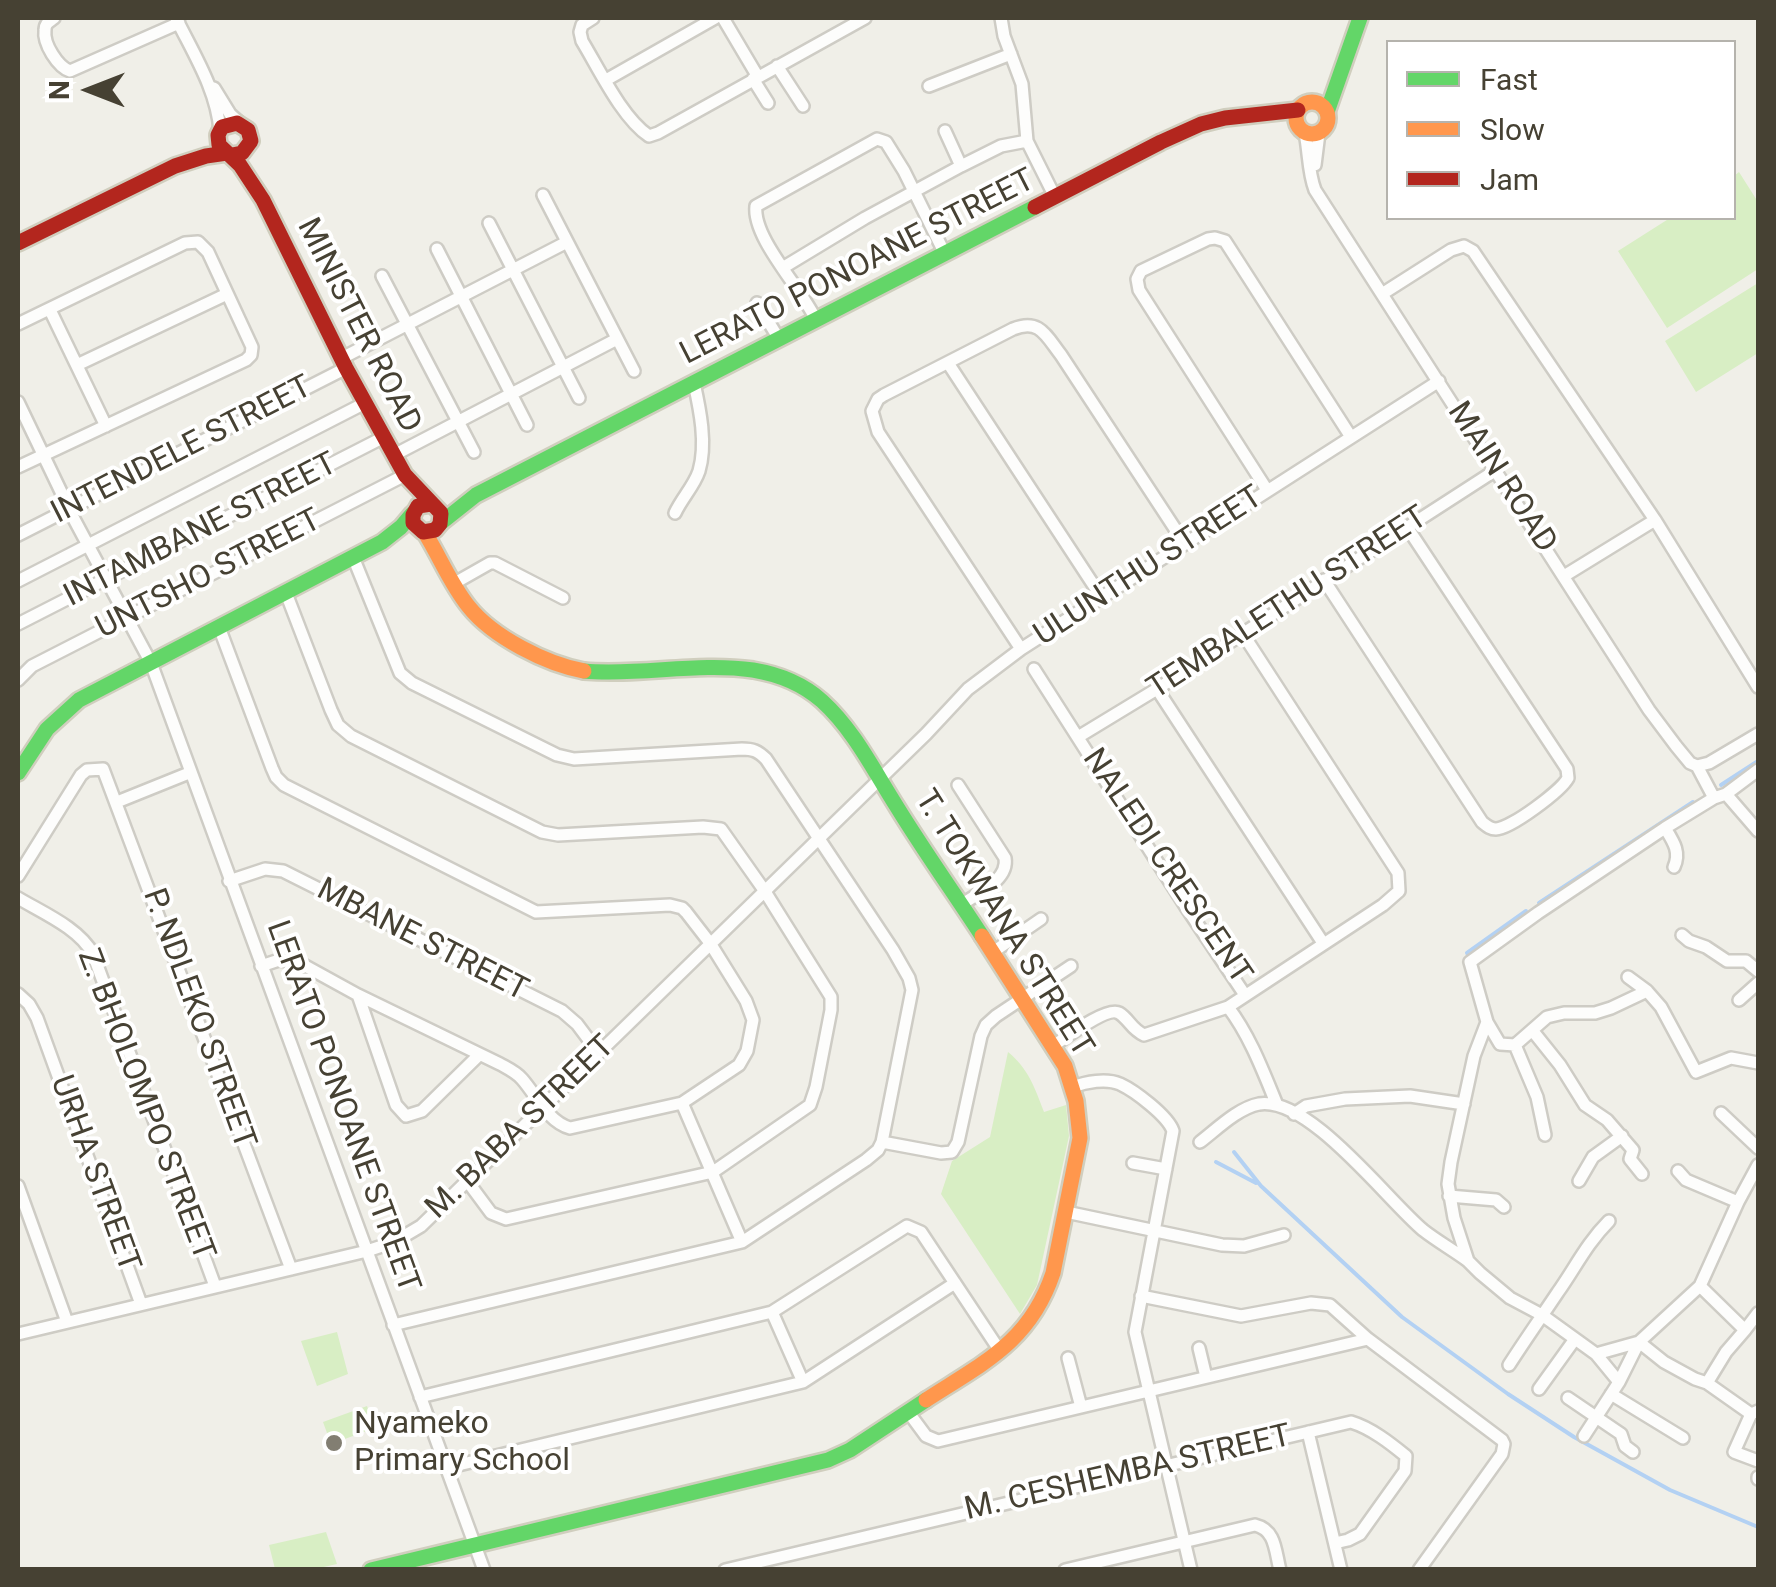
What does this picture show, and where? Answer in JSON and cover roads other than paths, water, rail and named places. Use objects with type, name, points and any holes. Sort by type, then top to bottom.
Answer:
[{"type":"street","points":[[54,18],[45,27],[44,36],[58,64],[70,71],[178,20],[206,77],[251,137],[250,145],[242,153],[206,156],[175,166]]},
{"type":"street","points":[[593,18],[583,24],[582,42],[640,130],[648,136],[865,18]]},
{"type":"street","points":[[606,80],[715,18]]},
{"type":"street","points":[[723,18],[768,103]]},
{"type":"street","points":[[1001,18],[1022,84],[1027,140],[1055,197]]},
{"type":"street","points":[[1322,107],[1336,84],[1360,18]]},
{"type":"street","points":[[930,86],[1011,54]]},
{"type":"street","points":[[777,66],[802,106]]},
{"type":"street","points":[[206,77],[217,111],[219,146],[229,154]]},
{"type":"street","points":[[1305,104],[1322,107],[1328,122],[1305,126],[1305,104]]},
{"type":"street","name":"LERATO PONOANE STREET","points":[[432,521],[1203,123],[1273,116],[1305,126]]},
{"type":"street","points":[[18,243],[175,166],[212,142],[228,123],[239,122]]},
{"type":"street","name":"MAIN ROAD","points":[[1305,126],[1312,184],[1649,710],[1690,763],[1758,830]]},
{"type":"street","points":[[946,131],[962,166]]},
{"type":"street","points":[[816,320],[762,235],[754,211],[785,189],[877,139],[886,142],[896,158],[945,254]]},
{"type":"street","points":[[784,267],[962,166],[1001,146],[1027,140]]},
{"type":"street","name":"MINISTER ROAD","points":[[250,145],[263,200],[365,404],[432,521]]},
{"type":"street","name":"MINISTER ROAD","points":[[229,154],[263,200]]},
{"type":"street","points":[[543,195],[634,371]]},
{"type":"street","points":[[490,223],[579,398]]},
{"type":"street","points":[[1267,490],[1139,290],[1140,271],[1208,239],[1225,241],[1352,437]]},
{"type":"street","points":[[18,324],[191,242],[204,246],[208,252],[251,342],[251,355],[246,360],[18,467]]},
{"type":"street","name":"INTENDELE STREET","points":[[18,535],[567,242]]},
{"type":"street","points":[[1382,294],[1451,250],[1464,246],[1473,252],[1655,520],[1758,687]]},
{"type":"street","points":[[436,249],[527,425]]},
{"type":"street","points":[[382,276],[474,452]]},
{"type":"street","points":[[78,365],[228,294]]},
{"type":"street","points":[[757,303],[779,339]]},
{"type":"street","points":[[50,310],[106,426]]},
{"type":"street","points":[[1021,649],[878,432],[872,411],[878,400],[1020,326],[1040,328],[1062,355],[1185,544]]},
{"type":"street","points":[[394,455],[617,339]]},
{"type":"street","points":[[948,363],[1102,598]]},
{"type":"street","name":"ULUNTHU STREET","points":[[879,780],[968,690],[1021,649],[1439,381]]},
{"type":"street","points":[[675,512],[698,473],[701,460],[694,383]]},
{"type":"street","name":"LERATO PONOANE STREET","points":[[18,402],[150,663],[484,1570]]},
{"type":"street","points":[[18,581],[365,404]]},
{"type":"street","name":"INTAMBANE STREET","points":[[18,624],[384,437]]},
{"type":"street","name":"TEMBALETHU STREET","points":[[1078,737],[1496,470]]},
{"type":"street","name":"MINISTER ROAD","points":[[406,475],[413,513]]},
{"type":"street","name":"UNTSHO STREET","points":[[18,680],[32,666],[406,475]]},
{"type":"street","points":[[18,773],[47,729],[68,709],[382,542],[432,521],[422,504],[382,542]]},
{"type":"street","points":[[1564,576],[1655,520]]},
{"type":"street","name":"T. TOKWANA STREET","points":[[371,1570],[828,1460],[850,1450],[1000,1352],[1028,1326],[1046,1294],[1080,1138],[1072,1087],[1053,1046],[828,706],[785,678],[746,668],[602,674],[565,667],[499,634],[470,608],[444,564],[432,521]]},
{"type":"street","points":[[1324,580],[1482,822],[1498,829],[1519,818],[1562,788],[1568,778],[1566,768],[1407,527]]},
{"type":"street","points":[[353,557],[400,673],[564,758],[753,749],[766,758],[893,950],[911,984],[882,1142],[873,1156],[742,1242],[393,1325]]},
{"type":"street","points":[[453,584],[495,563],[562,598]]},
{"type":"street","points":[[286,593],[331,710],[338,724],[352,736],[549,834],[714,827],[726,834],[828,990],[832,1010],[810,1105],[713,1172],[506,1219],[491,1214],[468,1182]]},
{"type":"street","points":[[219,627],[276,778],[289,788],[528,909],[543,912],[676,905],[710,943],[746,1001],[753,1020],[747,1051],[738,1065],[682,1103],[570,1128],[558,1124],[514,1072],[298,962],[279,960],[261,966]]},
{"type":"street","name":"NALEDI CRESCENT","points":[[1034,669],[1245,995],[1393,897],[1400,882],[1398,873],[1243,634]]},
{"type":"street","points":[[1157,690],[1322,944]]},
{"type":"street","points":[[1697,766],[1758,734]]},
{"type":"street","name":"P. NDLEKO STREET","points":[[18,876],[82,775],[87,770],[103,769],[290,1269]]},
{"type":"street","points":[[1647,991],[1595,1013],[1547,1017],[1514,1045],[1500,1044],[1487,1022],[1470,962],[1665,828],[1758,770]]},
{"type":"street","points":[[117,802],[189,773]]},
{"type":"street","name":"M. BABA STREET","points":[[18,1334],[367,1252],[421,1226],[879,780]]},
{"type":"street","points":[[958,784],[1007,867],[1003,875],[962,905]]},
{"type":"street","points":[[1665,828],[1676,848],[1678,860],[1674,867]]},
{"type":"street","name":"MBANE STREET","points":[[230,881],[265,869],[283,871],[562,1011],[598,1052]]},
{"type":"street","name":"Z. BHOLOMPO STREET","points":[[18,898],[76,934],[93,954],[215,1286]]},
{"type":"street","points":[[992,952],[1041,920]]},
{"type":"street","points":[[1682,934],[1727,961],[1746,961],[1758,972]]},
{"type":"street","points":[[882,1142],[952,1152],[958,1142],[983,1030],[996,1016],[1071,966]]},
{"type":"street","points":[[1628,977],[1661,1006],[1696,1072],[1731,1058],[1758,1062]]},
{"type":"street","points":[[1739,1000],[1758,983]]},
{"type":"street","name":"URHA STREET","points":[[18,994],[37,1018],[141,1304]]},
{"type":"street","points":[[358,995],[396,1105],[406,1116],[422,1112],[479,1055]]},
{"type":"street","points":[[1053,1046],[1112,1011],[1144,1035],[1228,1006],[1245,995]]},
{"type":"street","points":[[1228,1006],[1240,1022],[1278,1105]]},
{"type":"street","points":[[1468,1260],[1450,1196],[1451,1162],[1474,1056],[1487,1022]]},
{"type":"street","points":[[1532,1030],[1560,1065],[1584,1105],[1622,1136],[1632,1150],[1630,1159],[1642,1174]]},
{"type":"street","points":[[1514,1045],[1537,1097],[1545,1135]]},
{"type":"street","points":[[1072,1087],[1090,1082],[1120,1084],[1169,1120],[1172,1131],[1135,1332],[1191,1570]]},
{"type":"street","points":[[1294,1114],[1306,1106],[1345,1099],[1410,1096],[1464,1104]]},
{"type":"street","points":[[682,1103],[742,1242]]},
{"type":"street","points":[[1200,1142],[1248,1108],[1278,1105],[1294,1114],[1325,1133],[1424,1230],[1468,1260],[1493,1286],[1596,1354],[1619,1382]]},
{"type":"street","points":[[1721,1113],[1758,1148]]},
{"type":"street","points":[[1579,1181],[1594,1157],[1622,1136]]},
{"type":"street","points":[[1132,1163],[1166,1170]]},
{"type":"street","points":[[1584,1436],[1639,1342],[1700,1286],[1758,1165]]},
{"type":"street","points":[[1678,1171],[1703,1189],[1738,1202]]},
{"type":"street","points":[[18,1186],[67,1322]]},
{"type":"street","points":[[1450,1196],[1496,1200],[1504,1207]]},
{"type":"street","points":[[1066,1212],[1234,1246],[1284,1235]]},
{"type":"street","points":[[1509,1365],[1575,1263],[1608,1221]]},
{"type":"street","points":[[420,1396],[772,1312],[907,1226],[921,1232],[1000,1352]]},
{"type":"street","points":[[446,1468],[803,1382],[955,1283]]},
{"type":"street","points":[[1700,1286],[1745,1330]]},
{"type":"street","points":[[1140,1296],[1241,1316],[1318,1302],[1330,1306],[1496,1434],[1504,1444],[1502,1454],[1419,1570]]},
{"type":"street","points":[[772,1312],[803,1382]]},
{"type":"street","points":[[1708,1383],[1726,1352],[1758,1313]]},
{"type":"street","points":[[908,1412],[926,1436],[938,1441],[1368,1339]]},
{"type":"street","points":[[1539,1389],[1575,1339]]},
{"type":"street","points":[[1596,1354],[1639,1342]]},
{"type":"street","points":[[1639,1342],[1678,1371],[1708,1383],[1755,1412],[1734,1452],[1758,1461]]},
{"type":"street","points":[[1199,1348],[1206,1377]]},
{"type":"street","points":[[1068,1358],[1082,1406]]},
{"type":"street","points":[[1611,1394],[1683,1438]]},
{"type":"street","points":[[1568,1398],[1620,1434],[1633,1452]]},
{"type":"street","name":"M. CESHEMBA STREET","points":[[725,1570],[1347,1422],[1357,1423],[1400,1451],[1407,1461],[1406,1471],[1360,1534],[1335,1543]]},
{"type":"street","points":[[1308,1432],[1341,1570]]},
{"type":"street","points":[[1064,1570],[1248,1526],[1268,1530],[1280,1570]]},
{"type":"waterway","points":[[1721,785],[1758,761]]},
{"type":"waterway","points":[[1539,903],[1693,802]]},
{"type":"waterway","points":[[1467,953],[1526,911]]},
{"type":"waterway","points":[[1234,1152],[1261,1186],[1402,1317],[1508,1394],[1574,1437],[1670,1490],[1758,1527]]},
{"type":"waterway","points":[[1216,1162],[1256,1183]]},
{"type":"place","name":"Nyameko Primary School","points":[[334,1443]]}]
